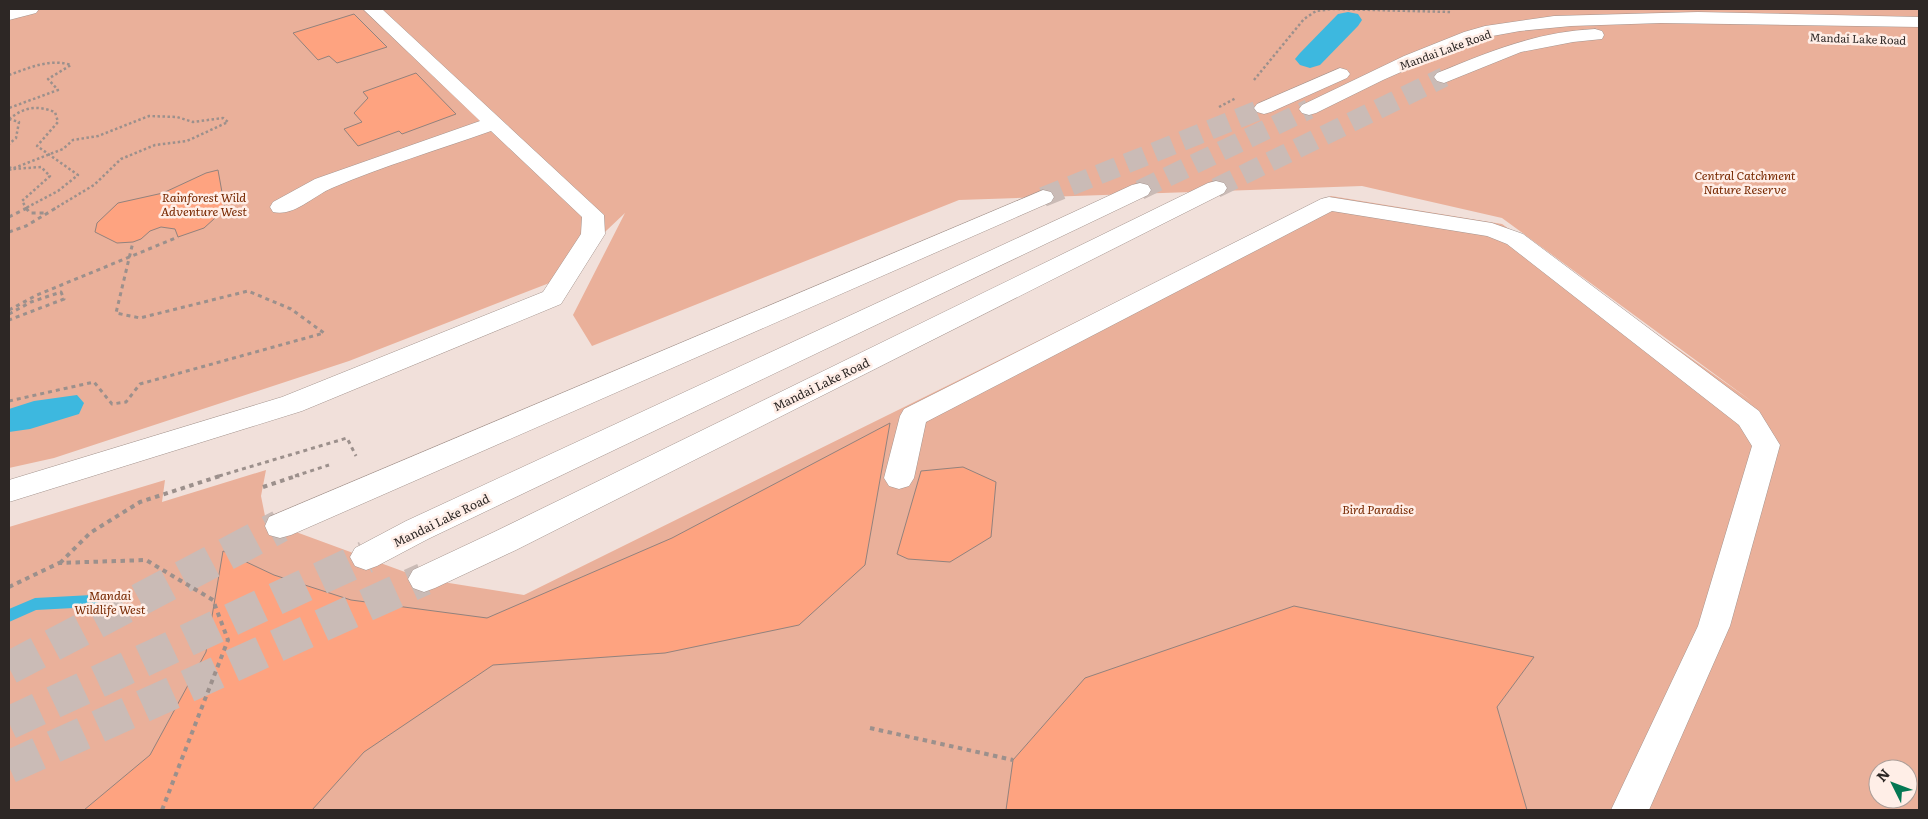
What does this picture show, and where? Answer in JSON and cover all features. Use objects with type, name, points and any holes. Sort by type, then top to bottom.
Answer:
[{"type":"street","points":[[9,15],[30,9]]},
{"type":"street","points":[[9,491],[292,404],[552,298],[593,234],[593,216],[372,9]]},
{"type":"street","points":[[1264,108],[1411,41],[1477,22],[1549,9]]},
{"type":"street","name":"Mandai Lake Road","points":[[1309,109],[1377,75],[1484,32],[1554,20],[1734,17],[1919,22]]},
{"type":"street","name":"Mandai Lake Road","points":[[1444,77],[1516,48],[1572,36],[1641,32],[1740,35]]},
{"type":"street","points":[[281,207],[323,184],[494,123]]},
{"type":"street","name":"Mandai Lake Road","points":[[424,578],[505,541],[1216,188]]},
{"type":"street","name":"Mandai Lake Road","points":[[366,557],[417,530],[1140,190]]},
{"type":"street","points":[[280,526],[1043,197]]},
{"type":"street","points":[[899,478],[914,416],[1329,204],[1492,230],[1515,239],[1749,418],[1766,445],[1714,626],[1630,810]]},
{"type":"street","points":[[842,284],[875,316]]},
{"type":"path","points":[[1248,87],[1304,18],[1316,11],[1333,9],[1458,12]]},
{"type":"path","points":[[9,75],[40,65],[63,62],[71,65],[48,79],[58,90],[9,108]]},
{"type":"path","points":[[1219,107],[1242,95]]},
{"type":"path","points":[[9,119],[20,111],[39,106],[55,112],[58,122],[37,146],[78,175],[58,191],[9,217]]},
{"type":"path","points":[[9,232],[26,226],[94,185],[121,159],[156,145],[187,141],[228,122],[223,118],[193,122],[177,117],[149,116],[98,136],[73,140],[63,149],[13,169]]},
{"type":"path","points":[[9,119],[19,122],[16,138],[9,144]]},
{"type":"path","points":[[9,168],[41,167],[50,176],[22,201],[30,213],[46,213]]},
{"type":"path","points":[[9,310],[37,295],[178,237]]},
{"type":"path","points":[[9,401],[94,382],[112,404],[126,402],[140,384],[324,333],[291,308],[248,292],[140,318],[116,313],[132,242]]},
{"type":"path","points":[[9,314],[31,302],[61,292],[64,299],[9,320]]},
{"type":"path","points":[[9,588],[59,563],[90,533],[140,502],[163,493],[347,438],[356,456]]},
{"type":"path","points":[[59,563],[146,560],[213,600],[228,640],[162,810]]},
{"type":"path","points":[[870,728],[1013,760]]},
{"type":"green space","points":[[9,9],[1919,9],[1919,810],[9,810],[9,527],[165,480],[162,502],[266,470],[261,496],[266,521],[424,579],[524,595],[1331,196],[1502,224],[1754,403],[1502,218],[1362,186],[959,200],[592,346],[573,315],[625,213],[552,282],[349,361],[54,458],[9,468]]},
{"type":"water","points":[[77,395],[84,403],[79,414],[30,429],[9,432],[9,409],[34,401]]},
{"type":"building","points":[[354,14],[387,47],[337,63],[329,56],[318,60],[293,33]]},
{"type":"building","points":[[416,73],[456,114],[402,134],[399,131],[358,146],[344,129],[362,122],[354,113],[368,98],[363,92]]},
{"type":"building","points":[[218,170],[225,209],[204,228],[178,237],[175,229],[161,227],[150,231],[141,239],[133,242],[117,243],[95,232],[97,223],[118,203],[163,193],[206,173]]},
{"type":"building","points":[[890,423],[865,565],[799,625],[665,653],[493,665],[364,752],[312,810],[84,810],[150,755],[206,652],[223,551],[274,575],[351,600],[487,618],[672,538]]},
{"type":"building","points":[[963,467],[996,482],[991,537],[950,562],[908,559],[897,554],[921,471]]},
{"type":"building","points":[[1294,606],[1534,657],[1497,707],[1527,810],[1006,810],[1013,760],[1085,678]]},
{"type":"waterway","points":[[1310,59],[1348,20]]},
{"type":"waterway","points":[[9,616],[35,604],[92,601]]},
{"type":"tunnel","points":[[1216,188],[1444,77]]},
{"type":"tunnel","points":[[1043,197],[1264,108]]},
{"type":"tunnel","points":[[1140,190],[1309,109]]},
{"type":"tunnel","points":[[9,668],[280,526]]},
{"type":"tunnel","points":[[9,723],[366,557]]},
{"type":"tunnel","points":[[9,767],[424,579]]},
{"type":"park label","name":"Central Catchment Nature Reserve","points":[[1745,182]]},
{"type":"park label","name":"Rainforest Wild Adventure West","points":[[204,204]]},
{"type":"park label","name":"Bird Paradise","points":[[1378,509]]},
{"type":"park label","name":"Mandai Wildlife West","points":[[110,602]]}]
